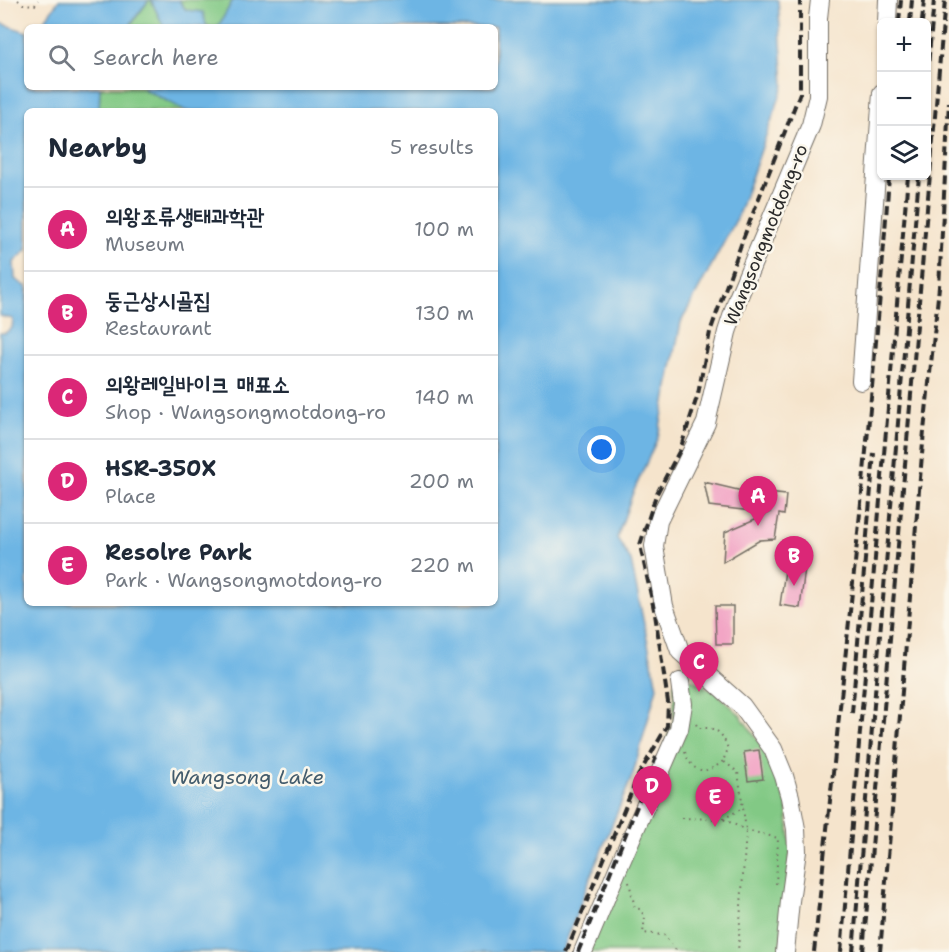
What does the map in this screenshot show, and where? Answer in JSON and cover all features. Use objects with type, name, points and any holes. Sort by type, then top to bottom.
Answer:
[{"type":"street","name":"Wangsongmotdong-ro","points":[[785,952],[797,850],[796,829],[784,776],[773,749],[742,706],[680,651],[664,606],[654,546],[658,521],[706,423],[727,332],[738,298],[811,125],[818,96],[820,0]]},
{"type":"street","points":[[886,18],[888,0]]},
{"type":"street","points":[[861,381],[880,126]]},
{"type":"street","points":[[583,952],[679,729],[683,704],[680,682]]},
{"type":"path","points":[[18,0],[22,4],[35,5],[38,0]]},
{"type":"path","points":[[683,704],[698,728]]},
{"type":"path","points":[[684,748],[688,762],[699,770],[713,770],[723,762],[728,749],[723,736],[711,727],[698,728],[693,732]]},
{"type":"path","points":[[723,762],[738,772],[746,830],[738,952]]},
{"type":"path","points":[[723,819],[744,807]]},
{"type":"path","points":[[682,818],[723,819],[746,830],[778,838],[775,894]]},
{"type":"path","points":[[629,885],[635,908],[640,909],[645,917],[643,933],[664,935],[677,951]]},
{"type":"green space","points":[[151,0],[163,24],[132,24]]},
{"type":"green space","points":[[180,0],[233,0],[220,24],[205,24],[186,10]]},
{"type":"green space","points":[[100,90],[146,90],[180,108],[99,108]]},
{"type":"green space","points":[[691,679],[717,693],[740,715],[765,750],[787,804],[791,851],[780,952],[588,952],[674,719],[674,683]]},
{"type":"water","points":[[59,0],[149,0],[131,24],[42,24]]},
{"type":"water","points":[[151,0],[180,0],[186,10],[203,12],[206,24],[163,24]]},
{"type":"water","name":"Wangsong Lake","points":[[233,0],[778,0],[784,85],[737,218],[681,322],[658,437],[632,495],[617,538],[631,561],[657,687],[633,774],[562,952],[0,952],[0,333],[5,333],[12,328],[13,319],[0,316],[0,23],[24,31],[24,90],[100,90],[99,108],[24,108],[24,253],[14,262],[15,279],[24,285],[24,606],[498,606],[498,108],[180,108],[146,90],[498,90],[498,24],[220,24]]},
{"type":"building","points":[[704,482],[738,490],[786,495],[784,515],[779,514],[775,539],[760,540],[723,562],[725,532],[769,513],[709,506]]},
{"type":"building","points":[[787,557],[806,560],[800,608],[780,605]]},
{"type":"building","points":[[715,606],[733,606],[733,644],[716,644]]},
{"type":"building","points":[[759,750],[763,779],[748,781],[744,752]]},
{"type":"railway","points":[[566,952],[638,776],[667,726],[668,702],[655,614],[640,545],[656,495],[680,450],[698,394],[710,332],[743,239],[800,93],[800,0]]},
{"type":"railway","points":[[899,18],[901,0]]},
{"type":"railway","points":[[910,18],[912,0]]},
{"type":"railway","points":[[922,18],[924,0]]},
{"type":"railway","points":[[927,72],[934,0]]},
{"type":"railway","points":[[863,952],[945,0]]},
{"type":"railway","points":[[880,952],[924,431],[939,287],[949,102]]},
{"type":"railway","points":[[814,952],[864,467],[889,180]]},
{"type":"railway","points":[[841,952],[908,180]]},
{"type":"railway","points":[[853,952],[919,180]]},
{"type":"railway","points":[[852,713],[874,453]]},
{"type":"railway","points":[[578,952],[656,757]]},
{"type":"place","name":"의왕조류생태과학관","points":[[758,526]]},
{"type":"place","name":"둥근상시골집","points":[[794,586]]},
{"type":"place","name":"의왕레일바이크 매표소","points":[[699,692]]},
{"type":"place","name":"HSR-350X","points":[[652,816]]},
{"type":"place","name":"Resolre Park","points":[[715,827]]}]
